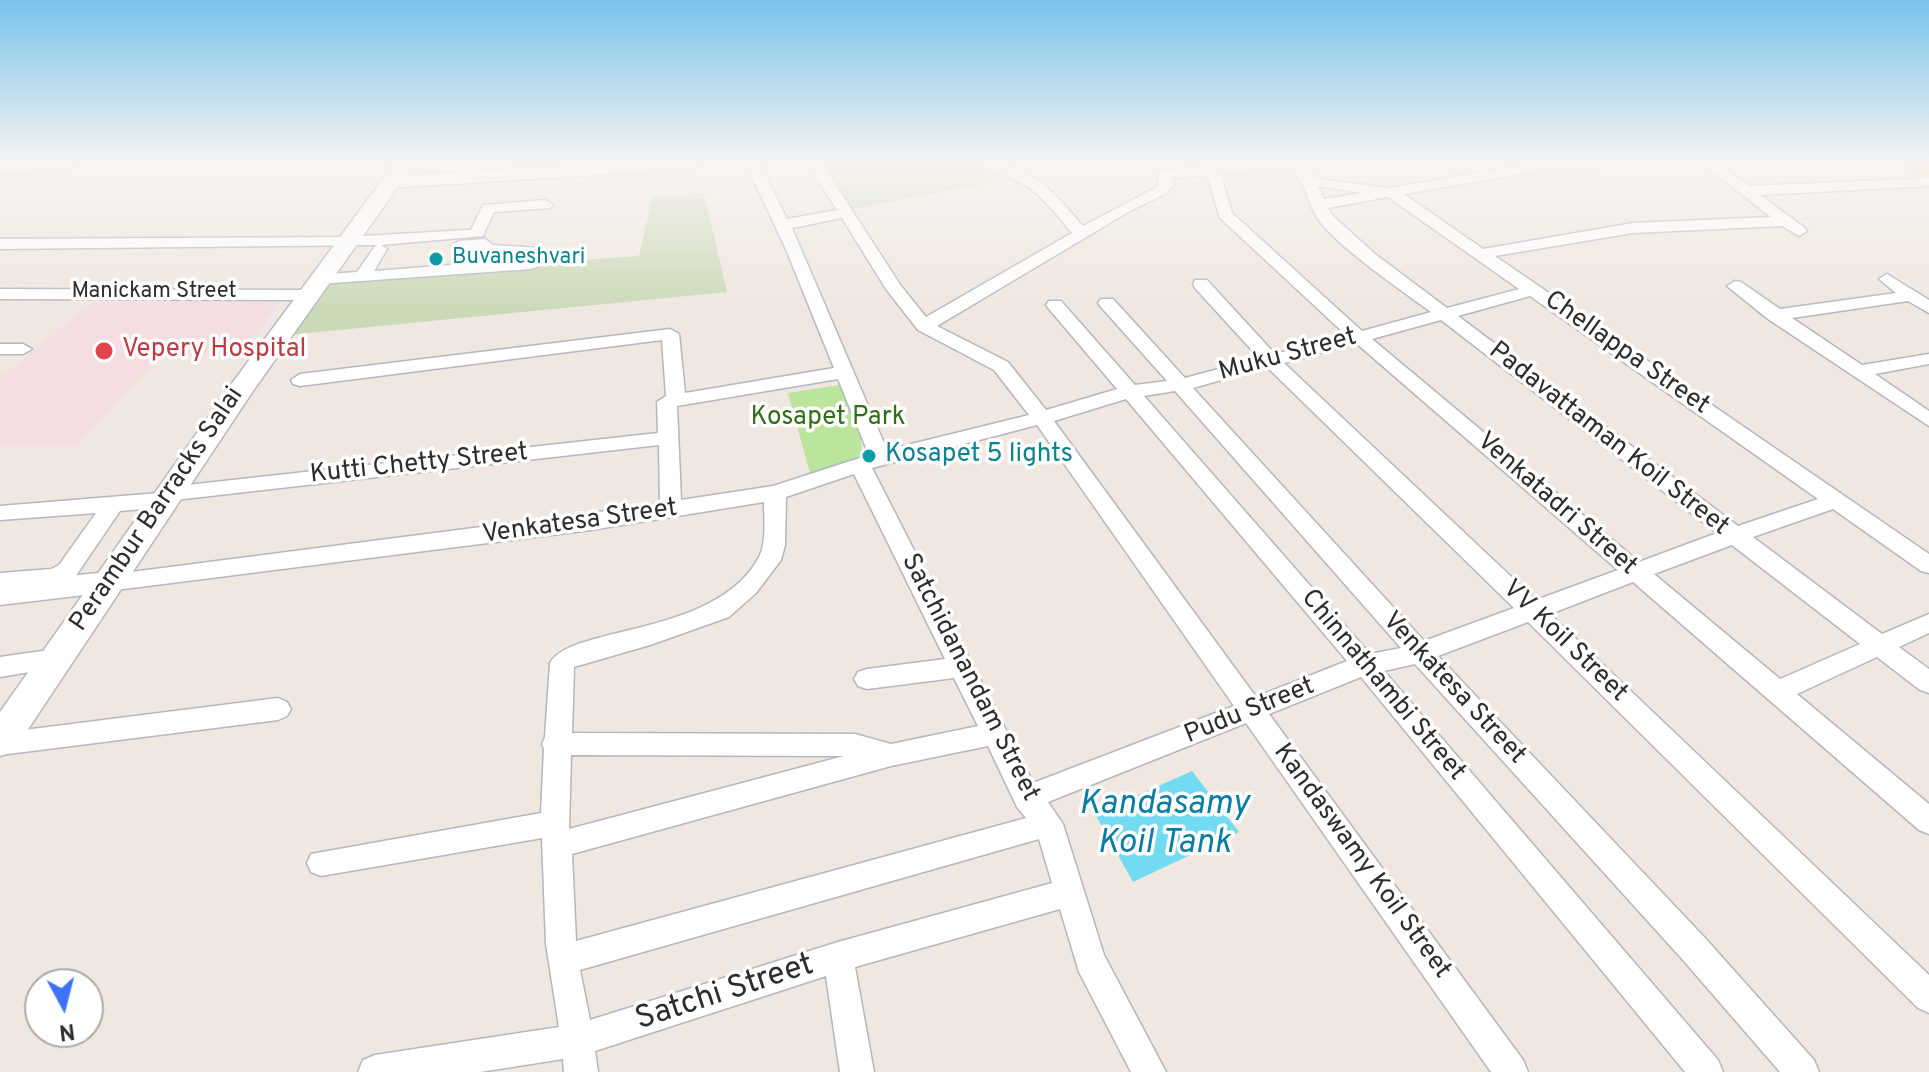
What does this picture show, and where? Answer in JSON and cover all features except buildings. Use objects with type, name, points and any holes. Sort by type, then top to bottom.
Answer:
[{"type":"main road","name":"Perambur Barracks Salai","points":[[0,743],[167,497],[366,214]]},
{"type":"street","points":[[342,247],[473,235],[477,233],[485,214]]},
{"type":"street","name":"Satchidanandam Street","points":[[777,214],[846,372],[870,462],[994,734],[1027,798],[1049,824],[1090,961],[1149,1072]]},
{"type":"street","points":[[782,225],[840,214]]},
{"type":"street","points":[[846,214],[894,289],[924,326],[1119,214]]},
{"type":"street","points":[[1063,214],[1082,235]]},
{"type":"street","name":"Venkatadri Street","points":[[1225,214],[1359,337],[1929,821]]},
{"type":"street","name":"Padavattaman Koil Street","points":[[1323,214],[1369,257],[1440,313],[1563,403],[1929,683]]},
{"type":"street","name":"Chellappa Street","points":[[1423,214],[1929,565]]},
{"type":"street","points":[[1774,214],[1799,231]]},
{"type":"street","points":[[1481,254],[1633,228],[1783,221]]},
{"type":"street","points":[[0,244],[379,249],[362,277]]},
{"type":"street","name":"Manickam Street","points":[[0,294],[314,287],[362,277],[531,264],[534,259],[533,251],[491,251],[483,249],[485,244],[379,249]]},
{"type":"street","points":[[1887,279],[1929,308]]},
{"type":"street","name":"VV Koil Street","points":[[1201,284],[1271,361],[1929,997]]},
{"type":"street","points":[[1735,286],[1929,420]]},
{"type":"street","name":"Muku Street","points":[[1042,418],[1129,392],[1181,385],[1534,290]]},
{"type":"street","points":[[1774,315],[1910,296]]},
{"type":"street","name":"Venkatesa Street","points":[[1107,303],[1420,653],[1683,937],[1802,1072]]},
{"type":"street","name":"Chinnathambi Street","points":[[1055,305],[1365,665],[1706,1072]]},
{"type":"street","name":"Kandaswamy Koil Street","points":[[924,326],[1001,366],[1042,418],[1511,1072]]},
{"type":"street","points":[[300,380],[670,334],[676,400]]},
{"type":"street","points":[[0,349],[23,349]]},
{"type":"street","points":[[1858,371],[1929,359]]},
{"type":"street","points":[[671,511],[667,402],[846,372]]},
{"type":"street","name":"Venkatesa Street","points":[[108,583],[671,511],[775,493],[870,462],[1042,418]]},
{"type":"street","name":"Kutti Chetty Street","points":[[0,513],[114,503],[668,438]]},
{"type":"street","points":[[580,1056],[563,960],[556,834],[555,744],[564,659],[665,631],[721,611],[748,587],[770,560],[774,545],[775,493]]},
{"type":"street","name":"Pudu Street","points":[[1027,798],[1365,665],[1420,653],[1835,501]]},
{"type":"street","points":[[0,581],[54,577],[67,571],[114,503]]},
{"type":"street","points":[[0,594],[108,583]]},
{"type":"street","points":[[1778,691],[1929,623]]},
{"type":"street","points":[[0,667],[56,659]]},
{"type":"street","points":[[867,679],[962,667]]},
{"type":"street","points":[[0,743],[278,709]]},
{"type":"street","points":[[321,863],[556,834],[891,755],[994,734]]},
{"type":"street","points":[[555,744],[855,745],[891,755]]},
{"type":"street","points":[[563,960],[1049,824]]},
{"type":"street","name":"Satchi Street","points":[[375,1072],[580,1056],[838,957],[1070,892]]},
{"type":"street","points":[[838,957],[857,1072]]},
{"type":"shaded area","points":[[95,300],[282,300],[239,355],[159,357],[76,447],[0,446],[0,378]]},
{"type":"green space","points":[[648,214],[709,214],[727,292],[288,335],[328,278],[639,256]]},
{"type":"green space","name":"Kosapet Park","points":[[858,382],[862,458],[810,473],[788,393]]},
{"type":"water","name":"Kandasamy Koil Tank","points":[[1192,771],[1239,832],[1133,882],[1095,814]]},
{"type":"place","name":"Buvaneshvari","points":[[436,259]]},
{"type":"place","name":"Vepery Hospital","points":[[104,351]]},
{"type":"place","name":"Kosapet 5 lights","points":[[869,456]]}]
